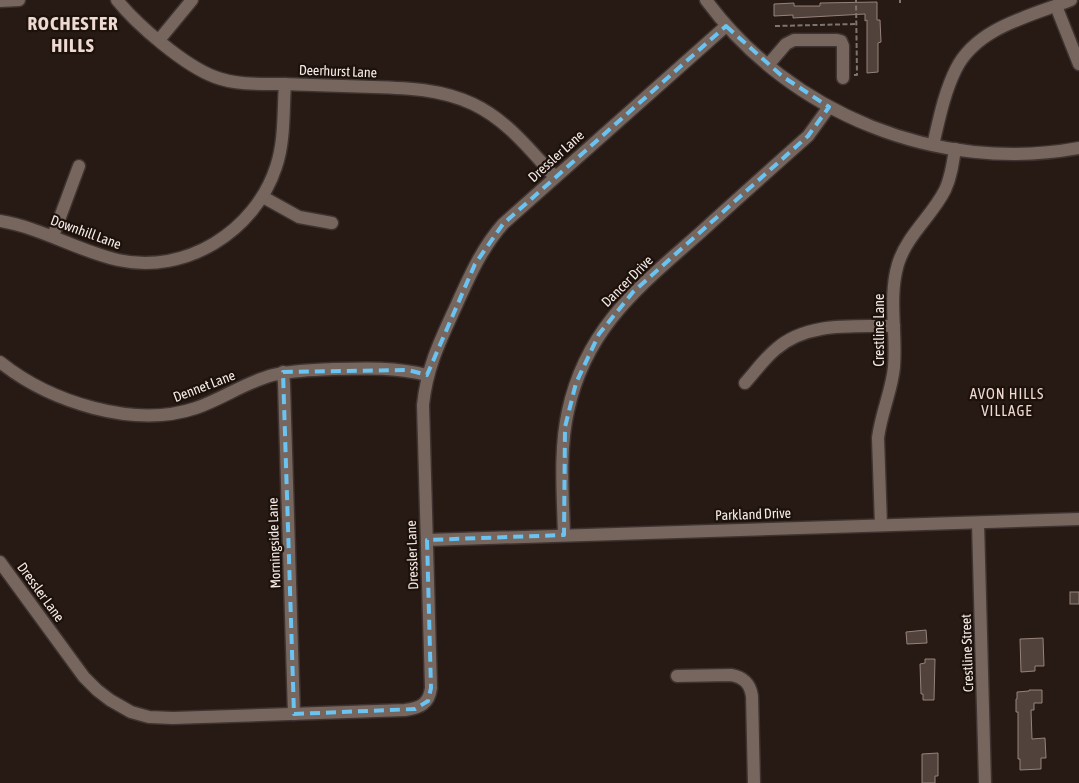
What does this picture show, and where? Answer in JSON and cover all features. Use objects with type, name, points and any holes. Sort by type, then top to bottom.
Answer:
[{"type":"street","points":[[0,1],[19,0]]},
{"type":"street","name":"Deerhurst Lane","points":[[117,0],[158,40],[188,63],[216,78],[240,82],[414,88],[449,95],[474,104],[502,121],[555,177]]},
{"type":"street","points":[[158,40],[192,0]]},
{"type":"street","points":[[706,0],[726,26],[768,65],[795,86],[829,107],[872,127],[933,145],[955,149],[1013,154],[1079,148]]},
{"type":"street","points":[[933,145],[950,84],[957,67],[969,52],[984,37],[999,28],[1071,0]]},
{"type":"street","points":[[1056,6],[1079,64]]},
{"type":"street","name":"Dressler Lane","points":[[0,562],[84,677],[97,690],[131,712],[166,718],[415,709],[423,706],[428,701],[431,688],[423,405],[427,375],[444,331],[475,264],[488,243],[510,218],[726,26]]},
{"type":"street","points":[[768,65],[794,40],[837,40],[841,41],[843,46],[843,76]]},
{"type":"street","name":"Downhill Lane","points":[[0,221],[53,236],[119,260],[151,263],[172,260],[198,252],[226,236],[247,217],[262,197],[273,176],[279,154],[285,84]]},
{"type":"street","name":"Dancer Drive","points":[[564,535],[562,466],[565,427],[576,383],[587,356],[600,334],[633,292],[808,136],[829,107]]},
{"type":"street","name":"Crestline Lane","points":[[881,525],[878,438],[883,409],[893,375],[893,288],[898,263],[911,237],[946,189],[955,149]]},
{"type":"street","points":[[53,236],[79,166]]},
{"type":"street","points":[[262,197],[300,217],[332,223]]},
{"type":"street","points":[[745,383],[777,348],[796,337],[818,329],[894,326]]},
{"type":"street","name":"Dennet Lane","points":[[0,362],[31,384],[63,398],[119,413],[144,416],[169,414],[195,408],[258,380],[282,372],[389,368],[427,375]]},
{"type":"street","name":"Morningside Lane","points":[[282,372],[284,384],[294,714]]},
{"type":"street","name":"Parkland Drive","points":[[427,540],[1079,519]]},
{"type":"street","name":"Crestline Street","points":[[978,523],[986,783]]},
{"type":"street","points":[[677,676],[731,675],[737,676],[748,683],[752,696],[754,783]]},
{"type":"path","points":[[843,76],[857,75],[856,0]]},
{"type":"path","points":[[775,26],[856,24]]},
{"type":"highlighted area","points":[[726,26],[782,76],[829,107],[808,136],[633,292],[599,334],[576,383],[565,427],[564,535],[427,540],[431,688],[428,701],[415,709],[294,714],[283,372],[408,370],[427,375],[475,264],[503,224]]},
{"type":"building","points":[[877,2],[877,20],[880,20],[881,42],[878,43],[878,72],[867,73],[867,20],[865,21],[865,14],[793,18],[793,15],[774,16],[774,4],[794,3],[794,6],[820,6],[820,3]]},
{"type":"building","points":[[1070,592],[1079,592],[1079,604],[1070,604]]},
{"type":"building","points":[[926,630],[927,643],[907,644],[906,632]]},
{"type":"building","points":[[1043,638],[1044,666],[1035,666],[1035,671],[1021,672],[1020,639]]},
{"type":"building","points":[[925,659],[935,659],[934,700],[923,700],[923,694],[921,694],[920,664],[925,663]]},
{"type":"building","points":[[1042,690],[1042,703],[1034,703],[1034,710],[1031,710],[1032,739],[1045,738],[1046,758],[1041,758],[1041,769],[1020,770],[1016,699],[1017,692]]},
{"type":"building","points":[[938,753],[938,776],[935,776],[935,783],[922,783],[922,754]]},
{"type":"district","name":"ROCHESTER HILLS","points":[[73,34]]},
{"type":"district","name":"AVON HILLS VILLAGE","points":[[1007,402]]}]
